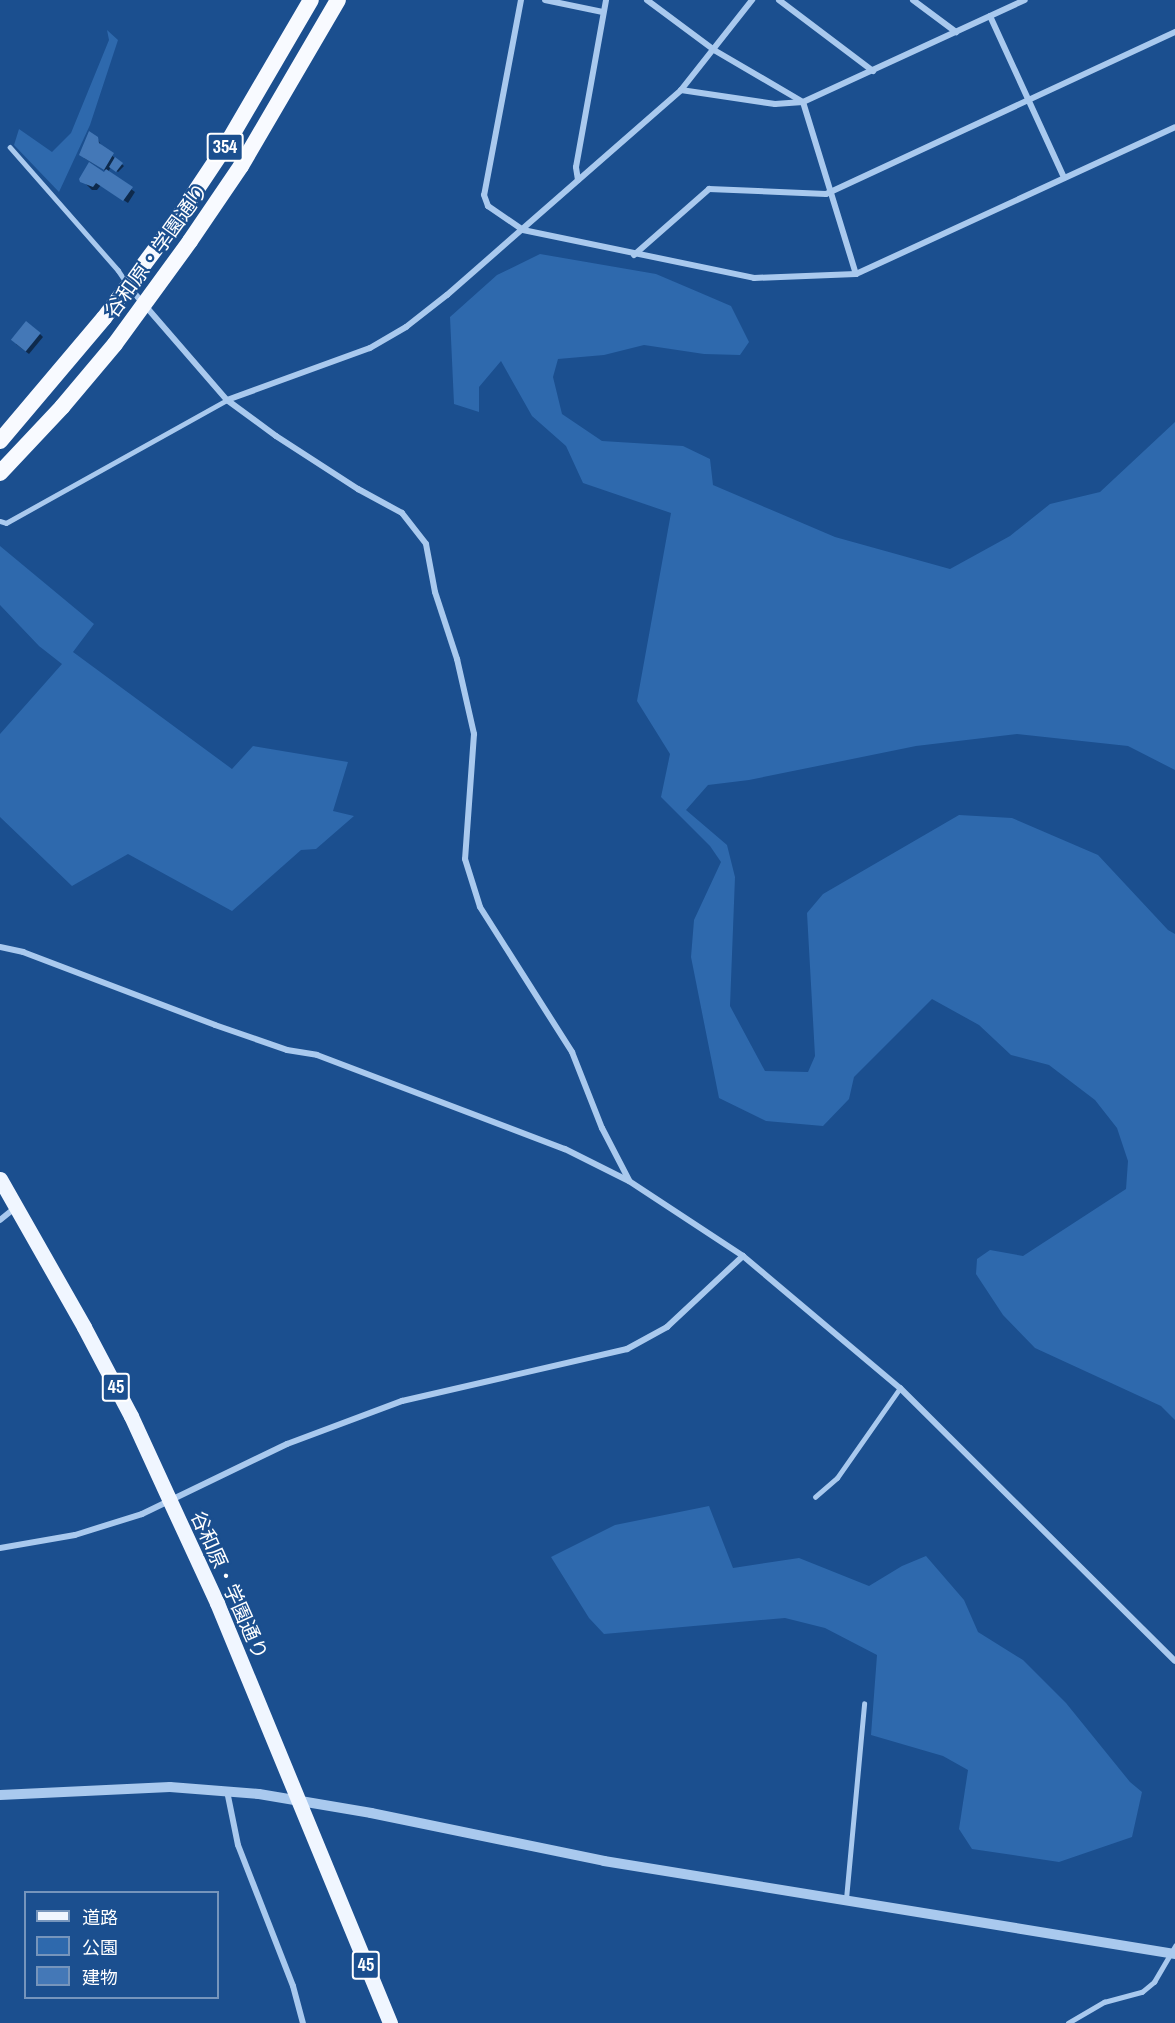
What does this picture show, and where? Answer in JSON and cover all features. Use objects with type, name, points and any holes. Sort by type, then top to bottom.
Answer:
[{"type":"highway","name":"谷和原・学園通り","points":[[0,441],[129,287],[225,147],[311,0]]},
{"type":"highway","name":"谷和原・学園通り","points":[[0,473],[62,406],[144,305],[241,166],[338,0]]},
{"type":"main road","name":"谷和原・学園通り","points":[[0,1179],[126,1406],[169,1499],[217,1603],[390,2023]]},
{"type":"street","points":[[521,0],[484,195],[488,206],[523,230],[634,255],[754,278],[856,274],[1175,127]]},
{"type":"street","points":[[545,0],[603,12]]},
{"type":"street","points":[[578,180],[576,167],[606,0]]},
{"type":"street","points":[[647,0],[714,50],[803,102],[856,274]]},
{"type":"street","points":[[227,400],[370,348],[406,327],[523,230],[681,90],[752,0]]},
{"type":"street","points":[[779,0],[873,71]]},
{"type":"street","points":[[913,0],[956,32]]},
{"type":"street","points":[[681,90],[775,104],[803,102],[1025,0]]},
{"type":"street","points":[[990,16],[1065,178]]},
{"type":"street","points":[[634,255],[709,189],[826,194],[1175,32]]},
{"type":"street","points":[[129,287],[227,400],[276,436],[358,489],[402,513],[426,544],[435,592],[457,659],[474,734],[475,755],[469,789],[465,858],[480,907],[572,1052],[602,1128],[629,1181]]},
{"type":"street","points":[[0,947],[23,952],[225,1029],[287,1050],[317,1055],[565,1149],[629,1181],[742,1256],[900,1388],[1175,1661]]},
{"type":"street","points":[[0,1220],[17,1207]]},
{"type":"street","points":[[0,1548],[75,1534],[142,1514],[287,1444],[402,1401],[627,1348],[667,1327],[742,1256]]},
{"type":"street","points":[[0,1794],[138,1788],[226,1791],[371,1813],[604,1861],[845,1901],[1174,1951]]},
{"type":"street","points":[[226,1791],[238,1845],[293,1986],[303,2023]]},
{"type":"lane","points":[[10,147],[118,270],[129,287]]},
{"type":"lane","points":[[0,521],[6,523],[227,400]]},
{"type":"lane","points":[[815,1497],[837,1478],[900,1388]]},
{"type":"lane","points":[[845,1901],[864,1704]]},
{"type":"lane","points":[[1068,2023],[1104,2002],[1142,1992],[1154,1982],[1174,1951]]},
{"type":"green space","points":[[107,30],[118,40],[90,125],[59,192],[14,145],[19,129],[52,152],[71,133],[109,40]]},
{"type":"green space","points":[[540,254],[656,274],[731,306],[749,342],[740,355],[704,354],[644,345],[604,355],[558,359],[553,377],[562,414],[602,441],[683,446],[710,459],[713,485],[835,537],[950,569],[1010,536],[1050,504],[1100,492],[1175,422],[1175,770],[1128,746],[1017,734],[916,746],[749,780],[708,785],[686,810],[727,845],[735,877],[730,1006],[765,1071],[808,1072],[815,1056],[807,913],[823,894],[959,815],[1012,818],[1098,855],[1168,930],[1175,934],[1175,1420],[1161,1406],[1035,1348],[1003,1315],[976,1274],[977,1259],[990,1250],[1023,1256],[1126,1189],[1128,1161],[1117,1128],[1095,1100],[1049,1065],[1011,1055],[979,1025],[932,999],[854,1077],[849,1099],[823,1126],[766,1121],[719,1098],[691,957],[694,920],[721,862],[710,846],[661,797],[670,754],[637,701],[671,513],[583,483],[566,446],[532,416],[501,361],[479,387],[479,412],[454,404],[450,317],[497,275]]},
{"type":"green space","points":[[0,546],[94,624],[73,652],[232,769],[253,746],[348,762],[333,811],[354,816],[316,849],[301,850],[232,911],[128,854],[72,886],[0,817],[0,734],[62,664],[39,646],[0,605]]},
{"type":"green space","points":[[709,1506],[733,1568],[799,1558],[869,1586],[902,1566],[926,1556],[964,1600],[978,1632],[1023,1660],[1066,1703],[1130,1782],[1142,1792],[1132,1837],[1059,1862],[972,1849],[959,1829],[968,1770],[943,1756],[871,1735],[877,1655],[825,1628],[785,1618],[604,1634],[589,1618],[551,1557],[615,1525]]},
{"type":"building","points":[[89,131],[98,137],[99,143],[114,153],[104,170],[79,155]]},
{"type":"building","points":[[115,157],[123,163],[116,172],[109,167]]},
{"type":"building","points":[[89,162],[104,172],[106,169],[133,187],[123,201],[96,183],[93,187],[80,182],[79,179]]},
{"type":"building","points":[[26,321],[41,333],[26,352],[11,340]]}]
